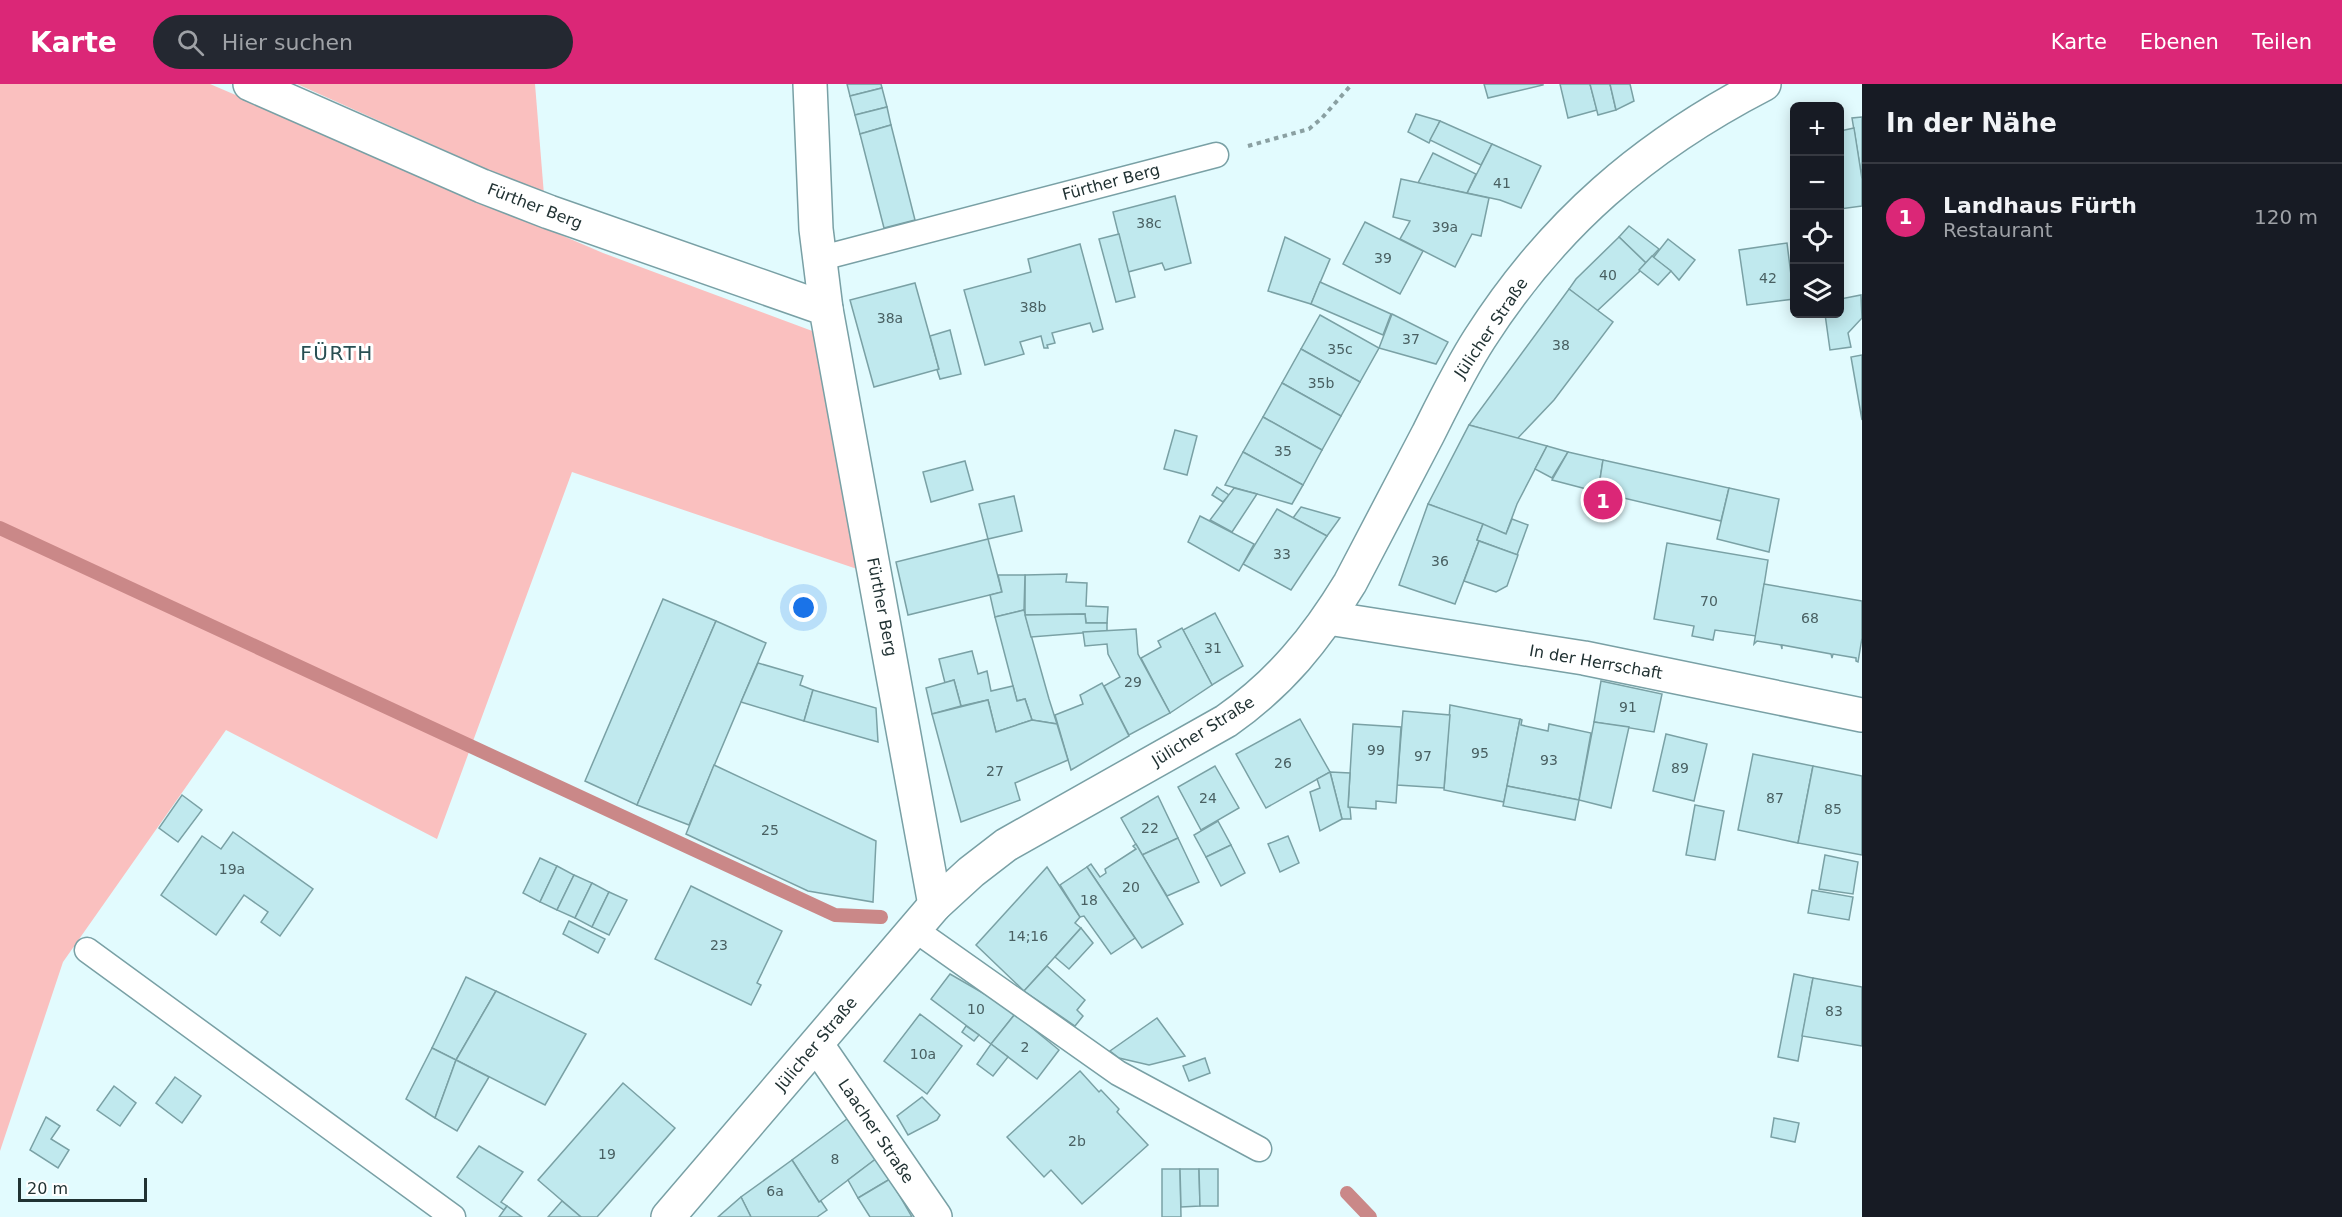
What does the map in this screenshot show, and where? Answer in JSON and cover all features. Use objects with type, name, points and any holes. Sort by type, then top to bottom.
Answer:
[{"type":"street","name":"Fürther Berg","points":[[250,84],[482,186],[549,212],[826,309]]},
{"type":"street","name":"Fürther Berg","points":[[810,84],[818,259],[925,917]]},
{"type":"street","name":"Jülicher Straße","points":[[668,1217],[925,917],[971,872],[1006,845],[1226,721],[1255,700],[1281,676],[1329,618],[1479,339],[1536,262],[1604,191],[1645,157],[1687,127],[1764,84]]},
{"type":"street","name":"In der Herrschaft","points":[[1329,618],[1584,658],[1862,715]]},
{"type":"street","name":"Laacher Straße","points":[[817,1045],[935,1217]]},
{"type":"lane","name":"Fürther Berg","points":[[818,259],[1216,155]]},
{"type":"lane","points":[[925,917],[1118,1073],[1258,1149]]},
{"type":"lane","points":[[87,950],[453,1217]]},
{"type":"path","points":[[1216,155],[1309,129],[1352,84]]},
{"type":"shaded area","points":[[0,84],[210,84],[603,253],[815,332],[857,569],[572,472],[437,839],[226,730],[63,962],[0,1151]]},
{"type":"shaded area","points":[[297,84],[535,84],[544,195]]},
{"type":"building","points":[[847,84],[881,84],[882,88],[850,96]]},
{"type":"building","points":[[1484,84],[1543,84],[1543,85],[1488,98]]},
{"type":"building","points":[[1560,84],[1590,84],[1597,110],[1568,118]]},
{"type":"building","points":[[1590,84],[1610,84],[1616,110],[1598,115]]},
{"type":"building","points":[[1610,84],[1630,84],[1634,101],[1616,110]]},
{"type":"building","points":[[882,88],[887,107],[855,115],[850,96]]},
{"type":"building","points":[[887,107],[891,125],[860,134],[855,115]]},
{"type":"building","points":[[1416,114],[1440,121],[1429,143],[1408,132]]},
{"type":"building","points":[[1862,117],[1862,179],[1852,118]]},
{"type":"building","points":[[1440,121],[1492,144],[1481,165],[1430,140]]},
{"type":"building","points":[[891,125],[915,220],[884,228],[860,134]]},
{"type":"building","points":[[1854,128],[1862,179],[1862,206],[1844,208],[1844,156],[1844,130]]},
{"type":"building","points":[[1492,144],[1541,166],[1521,208],[1500,200],[1467,193]]},
{"type":"building","points":[[1433,153],[1476,174],[1467,193],[1418,183]]},
{"type":"building","points":[[1401,179],[1489,198],[1481,236],[1472,234],[1455,267],[1400,239],[1410,221],[1393,217]]},
{"type":"building","points":[[1175,196],[1191,263],[1165,270],[1162,263],[1128,272],[1113,212]]},
{"type":"building","points":[[1365,222],[1423,251],[1400,294],[1343,264]]},
{"type":"building","points":[[1629,226],[1659,249],[1646,263],[1619,237]]},
{"type":"building","points":[[1119,234],[1135,297],[1116,302],[1099,239]]},
{"type":"building","points":[[1285,237],[1330,259],[1311,304],[1268,291]]},
{"type":"building","points":[[1619,237],[1646,263],[1597,311],[1569,289],[1576,279]]},
{"type":"building","points":[[1668,239],[1695,260],[1679,280],[1653,258]]},
{"type":"building","points":[[1787,243],[1790,300],[1747,305],[1739,250]]},
{"type":"building","points":[[1080,244],[1103,329],[1093,332],[1090,323],[1052,333],[1055,343],[1047,345],[1048,348],[1044,348],[1041,336],[1020,342],[1024,354],[985,365],[964,290],[1031,272],[1028,259]]},
{"type":"building","points":[[1652,256],[1671,271],[1658,285],[1639,270]]},
{"type":"building","points":[[1320,282],[1391,314],[1383,335],[1311,304]]},
{"type":"building","points":[[915,283],[939,369],[874,387],[850,300]]},
{"type":"building","points":[[1569,289],[1613,322],[1554,400],[1517,439],[1469,425]]},
{"type":"building","points":[[1861,295],[1862,318],[1848,333],[1851,347],[1830,350],[1826,318],[1844,318],[1844,298]]},
{"type":"building","points":[[1392,314],[1448,342],[1436,364],[1379,348]]},
{"type":"building","points":[[1320,315],[1379,348],[1360,382],[1301,349]]},
{"type":"building","points":[[950,330],[961,374],[940,379],[930,336]]},
{"type":"building","points":[[1301,349],[1360,382],[1341,416],[1282,383]]},
{"type":"building","points":[[1862,355],[1862,420],[1851,357]]},
{"type":"building","points":[[1282,383],[1341,416],[1322,450],[1263,417]]},
{"type":"building","points":[[1263,417],[1322,450],[1303,485],[1243,452]]},
{"type":"building","points":[[1469,425],[1547,446],[1517,504],[1506,534],[1428,504]]},
{"type":"building","points":[[1175,430],[1197,436],[1187,475],[1164,469]]},
{"type":"building","points":[[1547,446],[1568,452],[1552,478],[1535,469]]},
{"type":"building","points":[[1243,452],[1303,485],[1292,504],[1225,485]]},
{"type":"building","points":[[1568,452],[1603,460],[1598,492],[1552,480]]},
{"type":"building","points":[[1603,460],[1729,488],[1721,521],[1598,492]]},
{"type":"building","points":[[965,461],[973,490],[931,502],[923,472]]},
{"type":"building","points":[[1217,487],[1229,495],[1223,502],[1212,495]]},
{"type":"building","points":[[1234,488],[1257,494],[1232,532],[1210,520]]},
{"type":"building","points":[[1729,488],[1779,499],[1769,552],[1717,539]]},
{"type":"building","points":[[1014,496],[1022,531],[988,539],[979,504]]},
{"type":"building","points":[[1428,504],[1483,524],[1477,540],[1479,541],[1455,604],[1399,585]]},
{"type":"building","points":[[1301,507],[1340,518],[1327,536],[1293,518]]},
{"type":"building","points":[[1277,509],[1327,536],[1291,590],[1243,564]]},
{"type":"building","points":[[1200,516],[1254,544],[1239,571],[1188,542]]},
{"type":"building","points":[[1512,519],[1528,525],[1517,555],[1477,540],[1483,524],[1506,534]]},
{"type":"building","points":[[988,539],[1002,592],[908,615],[896,562]]},
{"type":"building","points":[[1479,541],[1518,555],[1507,586],[1496,592],[1464,581]]},
{"type":"building","points":[[1667,543],[1768,560],[1756,636],[1715,630],[1713,640],[1692,636],[1694,626],[1654,619]]},
{"type":"building","points":[[1067,574],[1066,582],[1087,583],[1086,606],[1108,607],[1107,623],[1086,623],[1085,614],[1025,615],[1025,575]]},
{"type":"building","points":[[998,575],[1025,575],[1024,610],[995,617],[990,595],[1002,592]]},
{"type":"building","points":[[1764,584],[1862,601],[1862,638],[1858,662],[1856,658],[1833,654],[1832,658],[1831,654],[1782,645],[1782,649],[1781,645],[1757,641],[1754,644]]},
{"type":"building","points":[[663,599],[716,621],[637,805],[585,781]]},
{"type":"building","points":[[1024,610],[1057,724],[1032,720],[1025,699],[1017,701],[995,617]]},
{"type":"building","points":[[1215,613],[1243,666],[1212,685],[1183,630]]},
{"type":"building","points":[[1085,614],[1086,623],[1107,623],[1107,631],[1031,637],[1025,615]]},
{"type":"building","points":[[716,621],[766,643],[689,825],[637,805]]},
{"type":"building","points":[[1182,628],[1212,685],[1170,713],[1141,658],[1161,647],[1158,641]]},
{"type":"building","points":[[1136,629],[1138,654],[1170,713],[1129,735],[1104,686],[1120,677],[1108,654],[1107,644],[1085,646],[1083,632]]},
{"type":"building","points":[[972,651],[978,674],[987,671],[991,691],[1013,686],[1017,701],[1025,699],[1032,720],[996,732],[988,700],[961,706],[954,680],[945,683],[939,659]]},
{"type":"building","points":[[758,663],[803,676],[800,685],[813,690],[804,721],[741,702]]},
{"type":"building","points":[[954,680],[961,706],[932,714],[926,688]]},
{"type":"building","points":[[1601,681],[1662,694],[1654,732],[1594,722]]},
{"type":"building","points":[[1102,683],[1129,736],[1071,770],[1055,715],[1083,704],[1080,695]]},
{"type":"building","points":[[813,690],[876,708],[878,742],[804,721]]},
{"type":"building","points":[[988,700],[996,732],[1032,720],[1057,724],[1068,760],[1015,783],[1020,800],[961,822],[932,714]]},
{"type":"building","points":[[1450,705],[1520,719],[1504,802],[1444,790]]},
{"type":"building","points":[[1403,711],[1450,715],[1444,788],[1397,785]]},
{"type":"building","points":[[1300,719],[1330,772],[1266,808],[1236,754]]},
{"type":"building","points":[[1520,719],[1522,720],[1521,725],[1548,731],[1549,724],[1591,733],[1579,800],[1507,786]]},
{"type":"building","points":[[1594,722],[1629,727],[1611,808],[1579,800]]},
{"type":"building","points":[[1353,724],[1401,727],[1396,803],[1376,801],[1376,809],[1348,807]]},
{"type":"building","points":[[1666,734],[1707,744],[1694,801],[1653,791]]},
{"type":"building","points":[[1753,754],[1813,766],[1798,843],[1738,830]]},
{"type":"building","points":[[714,765],[876,841],[873,902],[808,891],[686,834]]},
{"type":"building","points":[[1215,766],[1239,808],[1201,830],[1178,787]]},
{"type":"building","points":[[1813,766],[1862,776],[1862,855],[1798,843]]},
{"type":"building","points":[[1330,772],[1350,773],[1348,807],[1351,819],[1342,819]]},
{"type":"building","points":[[1330,772],[1342,819],[1320,831],[1310,792],[1320,788],[1317,779]]},
{"type":"building","points":[[1507,786],[1579,800],[1575,820],[1503,806]]},
{"type":"building","points":[[182,795],[202,810],[178,842],[159,828]]},
{"type":"building","points":[[1158,796],[1178,838],[1142,855],[1121,818]]},
{"type":"building","points":[[1695,805],[1724,811],[1715,860],[1686,855]]},
{"type":"building","points":[[1218,821],[1231,845],[1206,857],[1194,835]]},
{"type":"building","points":[[233,832],[313,889],[280,936],[261,922],[268,912],[244,895],[216,935],[161,895],[202,836],[221,849]]},
{"type":"building","points":[[1288,836],[1299,863],[1280,872],[1268,844]]},
{"type":"building","points":[[1178,838],[1199,882],[1167,896],[1142,855]]},
{"type":"building","points":[[1136,844],[1183,924],[1142,948],[1087,867],[1091,864],[1100,877],[1106,873],[1105,869],[1136,849],[1133,846]]},
{"type":"building","points":[[1231,845],[1245,873],[1221,886],[1206,857]]},
{"type":"building","points":[[1825,855],[1858,862],[1853,894],[1819,889]]},
{"type":"building","points":[[540,858],[557,866],[540,902],[523,893]]},
{"type":"building","points":[[557,866],[574,875],[557,910],[540,902]]},
{"type":"building","points":[[1047,867],[1080,917],[1075,923],[1081,928],[1024,991],[976,945]]},
{"type":"building","points":[[1087,867],[1135,938],[1111,954],[1084,916],[1080,917],[1060,885]]},
{"type":"building","points":[[574,875],[592,883],[575,918],[557,910]]},
{"type":"building","points":[[592,883],[609,892],[592,927],[575,918]]},
{"type":"building","points":[[691,886],[782,931],[757,983],[761,985],[751,1005],[655,959]]},
{"type":"building","points":[[1812,890],[1853,897],[1849,920],[1808,913]]},
{"type":"building","points":[[609,892],[627,900],[609,935],[592,927]]},
{"type":"building","points":[[569,921],[605,939],[598,953],[563,934]]},
{"type":"building","points":[[1081,928],[1093,943],[1069,969],[1055,957]]},
{"type":"building","points":[[1047,966],[1085,1000],[1077,1010],[1083,1016],[1075,1026],[1024,991]]},
{"type":"building","points":[[950,974],[1015,1014],[991,1044],[931,999]]},
{"type":"building","points":[[1794,974],[1813,978],[1798,1061],[1778,1057]]},
{"type":"building","points":[[466,977],[496,991],[456,1060],[432,1048]]},
{"type":"building","points":[[1813,978],[1862,987],[1862,1046],[1802,1036]]},
{"type":"building","points":[[496,991],[586,1034],[545,1105],[456,1060]]},
{"type":"building","points":[[920,1014],[962,1046],[927,1094],[884,1061]]},
{"type":"building","points":[[1015,1014],[1059,1050],[1037,1079],[991,1044]]},
{"type":"building","points":[[1157,1018],[1185,1056],[1149,1065],[1119,1058],[1110,1051]]},
{"type":"building","points":[[966,1026],[979,1035],[974,1041],[962,1032]]},
{"type":"building","points":[[991,1044],[1008,1057],[993,1076],[977,1064]]},
{"type":"building","points":[[432,1048],[456,1060],[435,1118],[406,1099]]},
{"type":"building","points":[[1205,1058],[1210,1073],[1189,1081],[1183,1066]]},
{"type":"building","points":[[456,1060],[489,1077],[457,1131],[435,1118]]},
{"type":"building","points":[[1080,1071],[1119,1109],[1117,1112],[1148,1145],[1082,1204],[1051,1170],[1044,1177],[1007,1137]]},
{"type":"building","points":[[175,1077],[201,1096],[182,1123],[156,1103]]},
{"type":"building","points":[[623,1083],[675,1128],[597,1217],[581,1217],[538,1180]]},
{"type":"building","points":[[114,1086],[136,1103],[120,1126],[97,1110]]},
{"type":"building","points":[[922,1097],[940,1115],[937,1120],[908,1135],[897,1116]]},
{"type":"building","points":[[851,1116],[877,1158],[819,1202],[792,1160]]},
{"type":"building","points":[[46,1117],[60,1126],[51,1139],[69,1150],[58,1168],[30,1150]]},
{"type":"building","points":[[1774,1118],[1799,1123],[1795,1142],[1771,1137]]},
{"type":"building","points":[[479,1146],[523,1172],[501,1202],[507,1206],[504,1210],[457,1177]]},
{"type":"building","points":[[877,1158],[890,1179],[858,1198],[848,1180]]},
{"type":"building","points":[[792,1160],[819,1202],[821,1201],[827,1210],[817,1217],[751,1217],[741,1197]]},
{"type":"building","points":[[1162,1169],[1180,1169],[1181,1217],[1162,1217]]},
{"type":"building","points":[[1180,1169],[1199,1169],[1200,1206],[1181,1207]]},
{"type":"building","points":[[1199,1169],[1218,1169],[1218,1206],[1200,1206]]},
{"type":"building","points":[[890,1179],[912,1217],[870,1217],[858,1198]]},
{"type":"building","points":[[741,1197],[751,1217],[718,1217]]},
{"type":"building","points":[[562,1201],[581,1217],[548,1217]]},
{"type":"building","points":[[507,1206],[522,1217],[499,1217]]},
{"type":"waterway","points":[[0,528],[835,915],[881,917]]},
{"type":"waterway","points":[[1347,1193],[1370,1217]]},
{"type":"place","name":"Landhaus Fürth","points":[[1603,500]]},
{"type":"district","name":"FÜRTH","points":[[337,353]]}]
